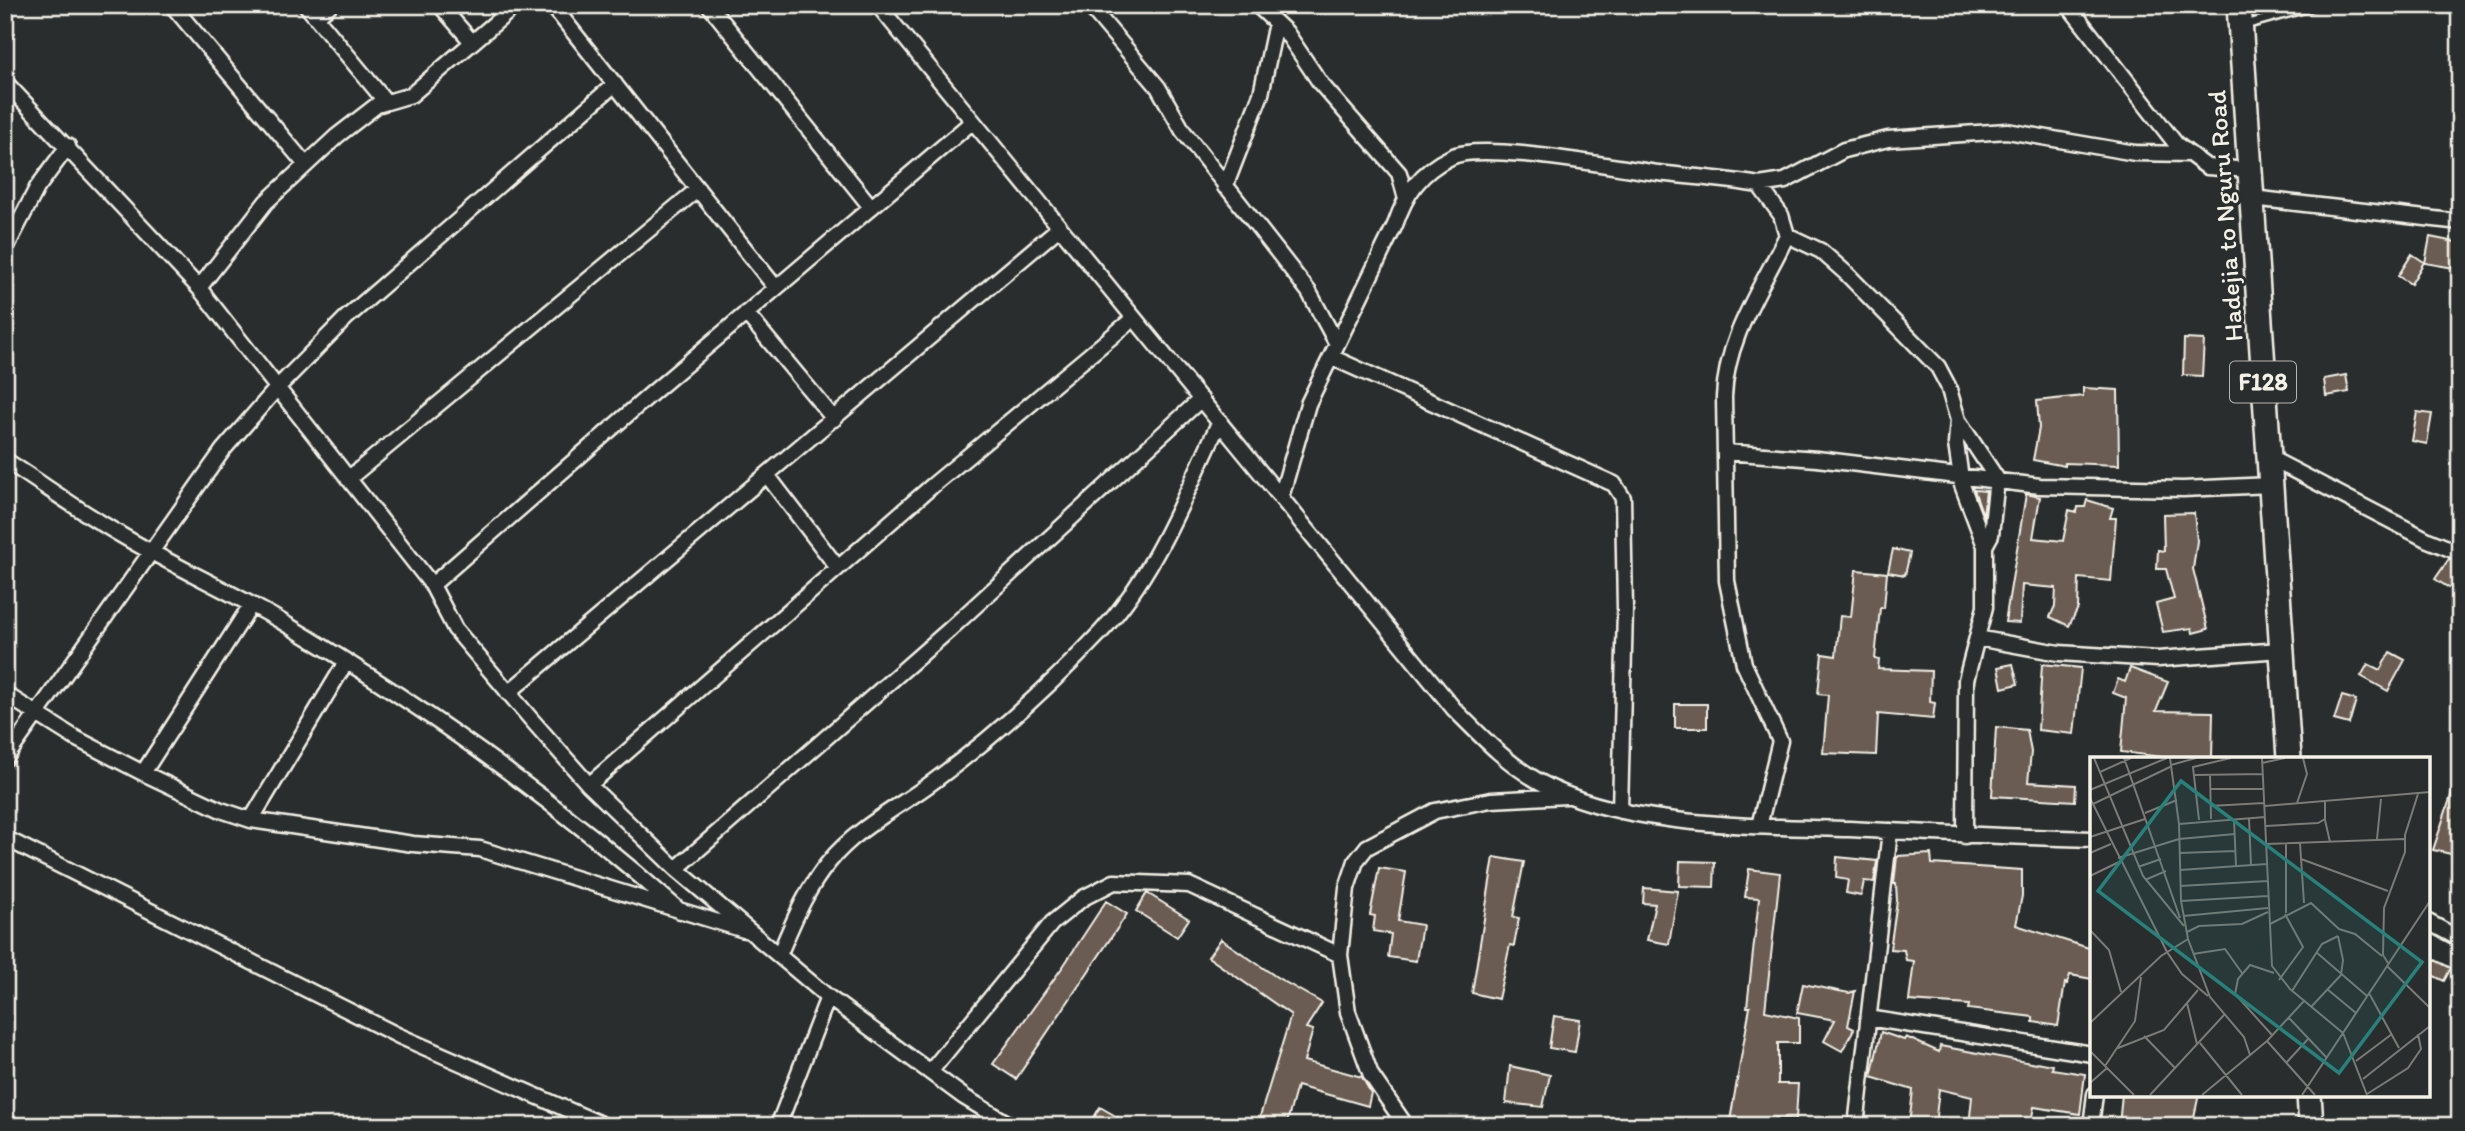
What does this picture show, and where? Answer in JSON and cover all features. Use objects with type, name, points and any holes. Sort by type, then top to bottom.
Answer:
[{"type":"main road","name":"Hadejia to Nguru Road","points":[[2240,16],[2289,757]]},
{"type":"main road","points":[[2309,1096],[2311,1126]]},
{"type":"street","points":[[172,5],[306,165]]},
{"type":"street","points":[[306,5],[386,102]]},
{"type":"street","points":[[316,17],[330,5]]},
{"type":"street","points":[[440,5],[472,43]]},
{"type":"street","points":[[199,288],[266,202],[337,136],[377,105],[411,95],[516,5]]},
{"type":"street","points":[[552,5],[776,288]]},
{"type":"street","points":[[709,5],[872,207]]},
{"type":"street","points":[[878,5],[1454,709],[1504,758],[1538,781],[1571,796],[1620,811],[1759,826],[2090,839]]},
{"type":"street","points":[[1089,5],[1158,87],[1183,131],[1308,292],[1334,350],[1614,484],[1623,498],[1625,609],[1620,811]]},
{"type":"street","points":[[1257,5],[1276,23],[1321,84],[1399,173],[1405,195]]},
{"type":"street","points":[[2068,5],[2176,144],[2207,167],[2251,170]]},
{"type":"street","points":[[1224,187],[1261,94],[1276,23]]},
{"type":"street","points":[[5,82],[199,288],[432,585],[455,629],[589,785],[676,869],[828,997],[930,1072],[1012,1126]]},
{"type":"street","points":[[5,759],[223,450],[277,388],[346,318],[615,84]]},
{"type":"street","points":[[432,585],[746,313],[972,122]]},
{"type":"street","points":[[1281,496],[1308,404],[1395,225],[1405,195],[1427,172],[1453,156],[1474,152],[1558,158],[1759,185],[1785,181],[1844,150],[1901,138],[2007,131],[2135,153],[2190,154]]},
{"type":"street","points":[[5,250],[37,188],[68,146]]},
{"type":"street","points":[[1759,185],[1781,215],[1787,235],[1733,343],[1727,362],[1724,397],[1727,581],[1744,664],[1780,741],[1759,826]]},
{"type":"street","points":[[348,479],[698,189]]},
{"type":"street","points":[[2252,198],[2460,222]]},
{"type":"street","points":[[508,693],[1059,228]]},
{"type":"street","points":[[1787,235],[1821,251],[1938,368],[1948,386],[1958,420],[1997,479],[1991,535],[1984,546]]},
{"type":"street","points":[[746,313],[834,419]]},
{"type":"street","points":[[589,785],[1134,318]]},
{"type":"street","points":[[676,869],[949,630],[1201,399]]},
{"type":"street","points":[[1958,420],[1956,444],[1961,477],[1984,546],[1984,607],[1966,680],[1965,836]]},
{"type":"street","points":[[779,955],[811,885],[831,859],[860,833],[990,740],[1101,632],[1136,587],[1160,549],[1220,421]]},
{"type":"street","points":[[1725,452],[1817,459],[2040,486],[2183,489],[2270,485]]},
{"type":"street","points":[[2269,457],[2428,540],[2460,552]]},
{"type":"street","points":[[5,460],[151,551],[251,605],[346,662],[512,772],[622,859],[680,911]]},
{"type":"street","points":[[767,475],[838,569]]},
{"type":"street","points":[[143,773],[251,605]]},
{"type":"street","points":[[1977,638],[2059,653],[2158,659],[2281,650]]},
{"type":"street","points":[[251,820],[346,662]]},
{"type":"street","points":[[5,694],[75,738],[143,773],[221,810],[251,820],[402,843],[480,849],[752,933]]},
{"type":"street","points":[[1406,1126],[1371,1075],[1348,1012],[1340,955],[1347,888],[1356,861],[1367,847],[1435,811],[1491,800],[1571,796]]},
{"type":"street","points":[[1856,1126],[1890,831]]},
{"type":"street","points":[[5,838],[399,1036],[606,1126]]},
{"type":"street","points":[[930,1072],[1052,923],[1083,898],[1114,882],[1189,885],[1340,955]]},
{"type":"street","points":[[2430,923],[2460,939]]},
{"type":"street","points":[[778,1126],[828,997]]},
{"type":"street","points":[[1868,1017],[2090,1054]]},
{"type":"street","points":[[2091,1126],[2095,1096]]},
{"type":"lane","points":[[2240,16],[2317,5]]},
{"type":"building","points":[[2430,237],[2460,243],[2460,269],[2425,263]]},
{"type":"building","points":[[2412,254],[2424,262],[2411,284],[2398,276]]},
{"type":"building","points":[[2184,339],[2204,340],[2202,376],[2183,375]]},
{"type":"building","points":[[2346,375],[2349,392],[2326,396],[2324,379]]},
{"type":"building","points":[[2083,388],[2118,390],[2119,465],[2065,463],[2065,466],[2033,460],[2039,428],[2037,401],[2083,396]]},
{"type":"building","points":[[2417,412],[2432,414],[2427,444],[2412,441]]},
{"type":"building","points":[[1974,490],[1986,491],[1983,515]]},
{"type":"building","points":[[2026,494],[2040,497],[2033,538],[2063,541],[2069,510],[2077,512],[2078,507],[2085,507],[2087,500],[2113,508],[2110,518],[2116,518],[2111,581],[2079,578],[2078,608],[2069,626],[2050,617],[2055,606],[2056,588],[2022,585],[2020,623],[2005,622]]},
{"type":"building","points":[[2194,513],[2197,541],[2193,569],[2208,629],[2193,633],[2192,628],[2163,632],[2156,604],[2174,599],[2166,569],[2157,569],[2158,550],[2164,551],[2163,514]]},
{"type":"building","points":[[1893,549],[1910,553],[1905,575],[1888,572]]},
{"type":"building","points":[[2449,559],[2460,562],[2460,595],[2435,579]]},
{"type":"building","points":[[1856,570],[1887,573],[1875,659],[1879,660],[1878,669],[1931,671],[1930,702],[1935,703],[1933,719],[1878,714],[1876,755],[1823,753],[1828,695],[1818,694],[1822,654],[1836,656],[1840,616],[1851,617]]},
{"type":"building","points":[[2390,652],[2405,660],[2388,691],[2361,676],[2368,664],[2380,670]]},
{"type":"building","points":[[2013,664],[2018,684],[2002,688],[1998,667]]},
{"type":"building","points":[[2042,664],[2081,668],[2074,734],[2038,730]]},
{"type":"building","points":[[2130,668],[2168,682],[2156,711],[2213,712],[2212,757],[2162,757],[2121,752],[2126,698],[2113,693],[2118,679],[2125,682]]},
{"type":"building","points":[[2342,696],[2356,700],[2349,724],[2334,720]]},
{"type":"building","points":[[1675,704],[1707,704],[1707,728],[1675,728]]},
{"type":"building","points":[[1996,727],[2027,730],[2031,752],[2028,782],[2076,785],[2075,801],[1992,796]]},
{"type":"building","points":[[2455,784],[2460,785],[2460,856],[2433,850]]},
{"type":"building","points":[[1931,854],[1932,864],[2022,870],[2022,896],[2016,925],[2090,948],[2090,979],[2070,975],[2067,984],[2065,983],[2058,1026],[2033,1022],[2033,1017],[1968,1009],[1969,1005],[1909,1001],[1914,961],[1906,960],[1904,950],[1890,949],[1897,901],[1894,884],[1897,856]]},
{"type":"building","points":[[1494,857],[1524,862],[1513,917],[1519,918],[1514,946],[1510,945],[1498,999],[1472,993]]},
{"type":"building","points":[[1837,857],[1877,861],[1874,882],[1864,881],[1861,896],[1846,893],[1848,880],[1836,878]]},
{"type":"building","points":[[1680,861],[1715,862],[1714,887],[1679,886]]},
{"type":"building","points":[[1379,868],[1406,872],[1398,921],[1422,925],[1416,961],[1388,957],[1391,934],[1373,931],[1375,916],[1370,915]]},
{"type":"building","points":[[1749,869],[1780,873],[1765,1011],[1799,1018],[1799,1043],[1778,1043],[1778,1084],[1798,1084],[1796,1119],[1775,1118],[1774,1126],[1729,1126],[1750,1007],[1747,1007],[1759,898],[1745,897]]},
{"type":"building","points":[[1644,888],[1678,891],[1669,944],[1647,940],[1655,904],[1643,903]]},
{"type":"building","points":[[1147,893],[1189,919],[1177,937],[1136,911]]},
{"type":"building","points":[[1106,901],[1127,914],[1016,1079],[993,1064]]},
{"type":"building","points":[[1221,939],[1278,978],[1322,1003],[1306,1028],[1313,1030],[1304,1061],[1362,1077],[1371,1093],[1368,1106],[1297,1086],[1286,1126],[1257,1126],[1291,1015],[1208,957]]},
{"type":"building","points":[[2433,959],[2451,968],[2444,981],[2430,974]]},
{"type":"building","points":[[1803,984],[1849,993],[1855,991],[1848,1026],[1854,1029],[1842,1051],[1824,1041],[1835,1020],[1797,1013]]},
{"type":"building","points":[[1554,1016],[1580,1020],[1575,1052],[1549,1048]]},
{"type":"building","points":[[1881,1032],[1904,1040],[1906,1037],[1939,1052],[1940,1046],[2053,1065],[2052,1069],[2085,1074],[2080,1114],[2034,1107],[2030,1126],[1969,1126],[1972,1097],[1939,1089],[1935,1126],[1909,1126],[1913,1090],[1871,1077]]},
{"type":"building","points":[[1510,1066],[1550,1075],[1543,1107],[1506,1103]]},
{"type":"building","points":[[2122,1096],[2199,1096],[2192,1126],[2119,1126]]},
{"type":"building","points":[[1100,1107],[1133,1126],[1089,1126]]}]
